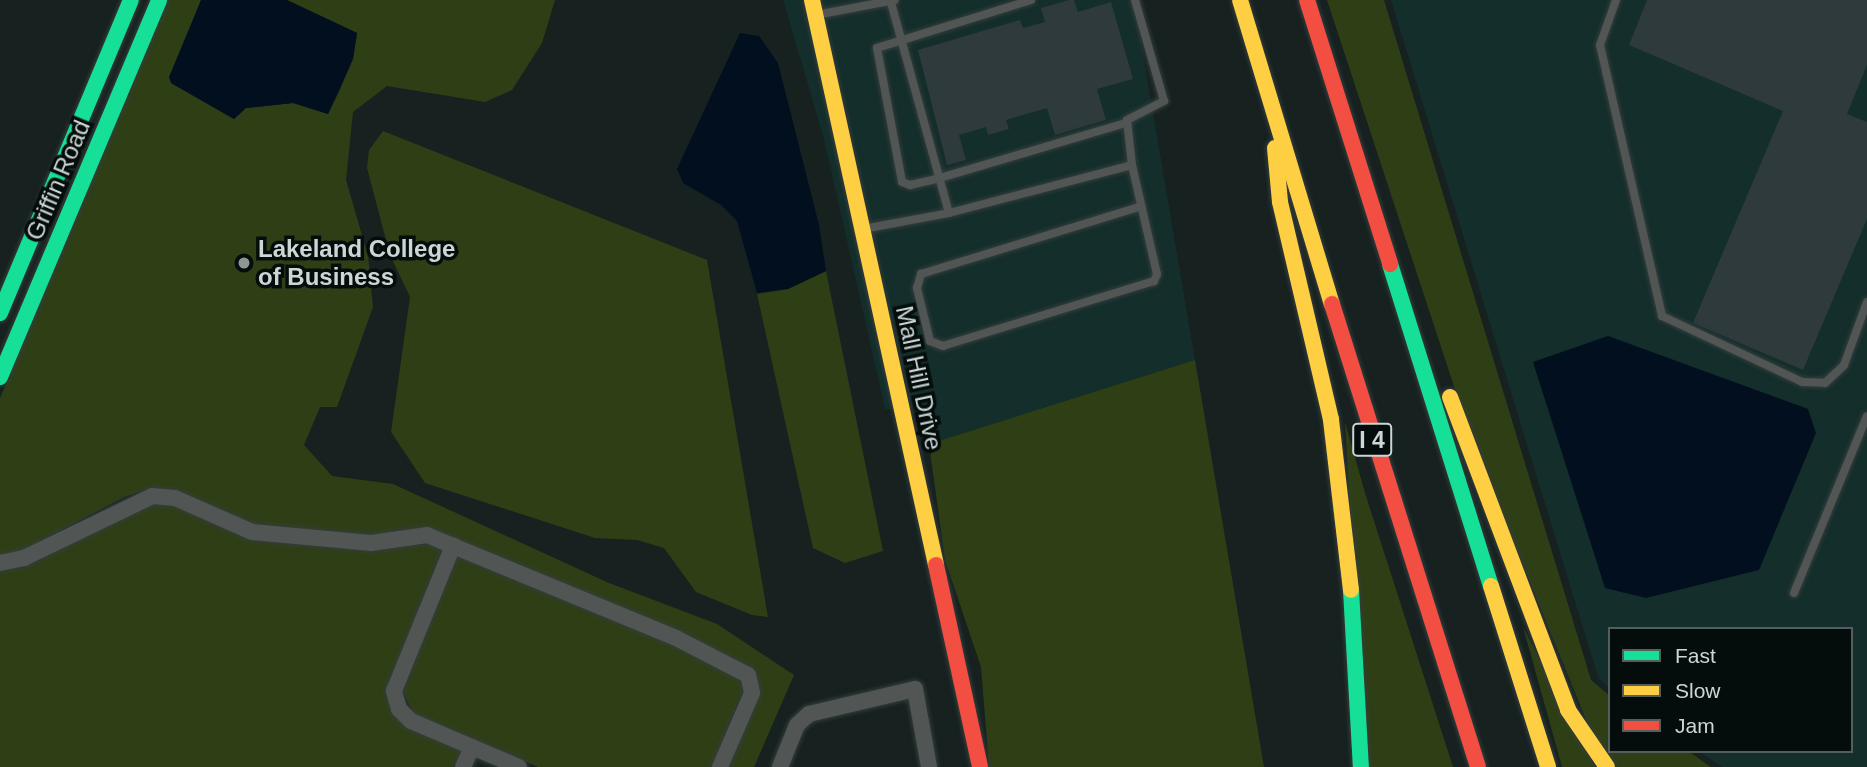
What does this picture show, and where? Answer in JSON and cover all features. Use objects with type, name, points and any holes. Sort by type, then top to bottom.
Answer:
[{"type":"main road","name":"Griffin Road","points":[[0,313],[131,0]]},
{"type":"main road","name":"Griffin Road","points":[[0,377],[159,0]]},
{"type":"main road","name":"I 4","points":[[1240,0],[1383,474],[1478,767]]},
{"type":"main road","points":[[1307,0],[1548,767]]},
{"type":"main road","name":"Mall Hill Drive","points":[[813,8],[980,767]]},
{"type":"main road","points":[[1274,111],[1275,178],[1331,421],[1349,553],[1361,767]]},
{"type":"main road","points":[[1344,115],[1568,710],[1607,767]]},
{"type":"street","points":[[0,563],[24,558],[152,496],[175,498],[252,532],[371,543],[427,536],[676,638],[748,675],[752,693],[720,767]]},
{"type":"street","points":[[453,546],[394,691],[399,709],[411,721],[519,767]]},
{"type":"street","points":[[780,767],[797,725],[809,714],[915,689],[929,767]]},
{"type":"street","points":[[463,767],[472,747]]},
{"type":"lane","points":[[1031,0],[879,45],[876,50],[901,178],[910,185],[1126,123],[1164,101],[1135,0]]},
{"type":"lane","points":[[1615,0],[1600,45],[1662,316],[1802,382],[1825,383],[1844,365],[1867,302]]},
{"type":"lane","points":[[813,8],[893,1],[949,214]]},
{"type":"lane","points":[[1126,123],[1139,206],[1157,274],[1154,281],[943,346],[930,341],[917,288],[921,274],[1139,206]]},
{"type":"lane","points":[[863,229],[949,214],[1132,165]]},
{"type":"lane","points":[[1794,593],[1867,416]]},
{"type":"shaded area","points":[[783,0],[804,0],[894,409],[885,409],[824,139]]},
{"type":"shaded area","points":[[820,0],[1134,0],[1195,360],[929,444],[925,408],[911,408]]},
{"type":"shaded area","points":[[1391,0],[1867,0],[1867,767],[1722,767],[1702,753],[1853,753],[1853,627],[1608,627],[1608,687],[1598,677]]},
{"type":"green space","points":[[168,0],[201,0],[171,83],[234,119],[246,108],[293,103],[328,114],[339,92],[353,59],[357,33],[287,0],[555,0],[542,43],[512,90],[485,102],[387,86],[353,112],[346,180],[368,256],[373,307],[337,407],[320,407],[304,445],[332,476],[393,484],[609,583],[717,624],[794,675],[754,767],[729,767],[759,696],[752,669],[672,628],[430,529],[370,535],[253,524],[148,489],[124,497],[21,551],[0,555],[0,398]]},
{"type":"green space","points":[[1327,0],[1384,0],[1591,680],[1608,694],[1608,753],[1691,753],[1711,767],[1615,767],[1587,722],[1470,435]]},
{"type":"green space","points":[[383,131],[707,260],[768,617],[752,615],[696,592],[664,548],[637,540],[595,538],[425,483],[391,432],[410,297],[390,255],[367,168],[369,150]]},
{"type":"green space","points":[[826,271],[883,551],[845,563],[813,548],[757,294],[788,289]]},
{"type":"green space","points":[[1195,360],[1264,767],[989,767],[981,667],[945,560],[929,444]]},
{"type":"green space","points":[[1345,422],[1365,493],[1453,767],[1364,767]]},
{"type":"green space","points":[[153,504],[173,506],[250,539],[372,550],[427,544],[442,549],[386,692],[394,714],[461,750],[454,767],[0,767],[0,571],[29,565]]},
{"type":"green space","points":[[457,556],[673,645],[740,678],[743,691],[711,767],[538,767],[415,715],[403,692]]},
{"type":"green space","points":[[1523,627],[1595,767],[1562,767]]},
{"type":"water","points":[[201,0],[287,0],[357,33],[353,59],[328,114],[293,103],[246,108],[234,119],[171,83],[169,77]]},
{"type":"water","points":[[740,33],[759,36],[778,63],[819,225],[826,271],[788,289],[757,293],[737,221],[721,205],[683,183],[677,169]]},
{"type":"water","points":[[1608,336],[1808,409],[1816,433],[1759,570],[1646,598],[1605,588],[1533,362]]},
{"type":"building","points":[[1074,0],[1078,12],[1111,2],[1133,79],[1097,89],[1106,120],[1055,135],[1047,108],[1006,120],[1009,129],[988,135],[986,127],[959,135],[966,160],[947,165],[918,50],[1020,20],[1023,28],[1045,22],[1041,8]]},
{"type":"building","points":[[1647,0],[1867,0],[1867,65],[1847,114],[1867,122],[1867,219],[1803,370],[1693,323],[1783,111],[1629,45]]},
{"type":"traffic: fast","points":[[0,313],[131,0]]},
{"type":"traffic: fast","points":[[0,377],[159,0]]},
{"type":"traffic: fast","points":[[1390,264],[1491,586]]},
{"type":"traffic: fast","points":[[1351,590],[1361,767]]},
{"type":"traffic: slow","points":[[812,0],[936,565]]},
{"type":"traffic: slow","points":[[1240,0],[1332,304]]},
{"type":"traffic: slow","points":[[1275,148],[1280,202],[1331,420],[1351,590]]},
{"type":"traffic: slow","points":[[1450,397],[1568,710],[1607,767]]},
{"type":"traffic: slow","points":[[1491,586],[1548,767]]},
{"type":"traffic: jam","points":[[1307,0],[1390,264]]},
{"type":"traffic: jam","points":[[1332,304],[1478,767]]},
{"type":"traffic: jam","points":[[936,565],[980,767]]},
{"type":"place","name":"Lakeland College of Business","points":[[244,263]]}]
